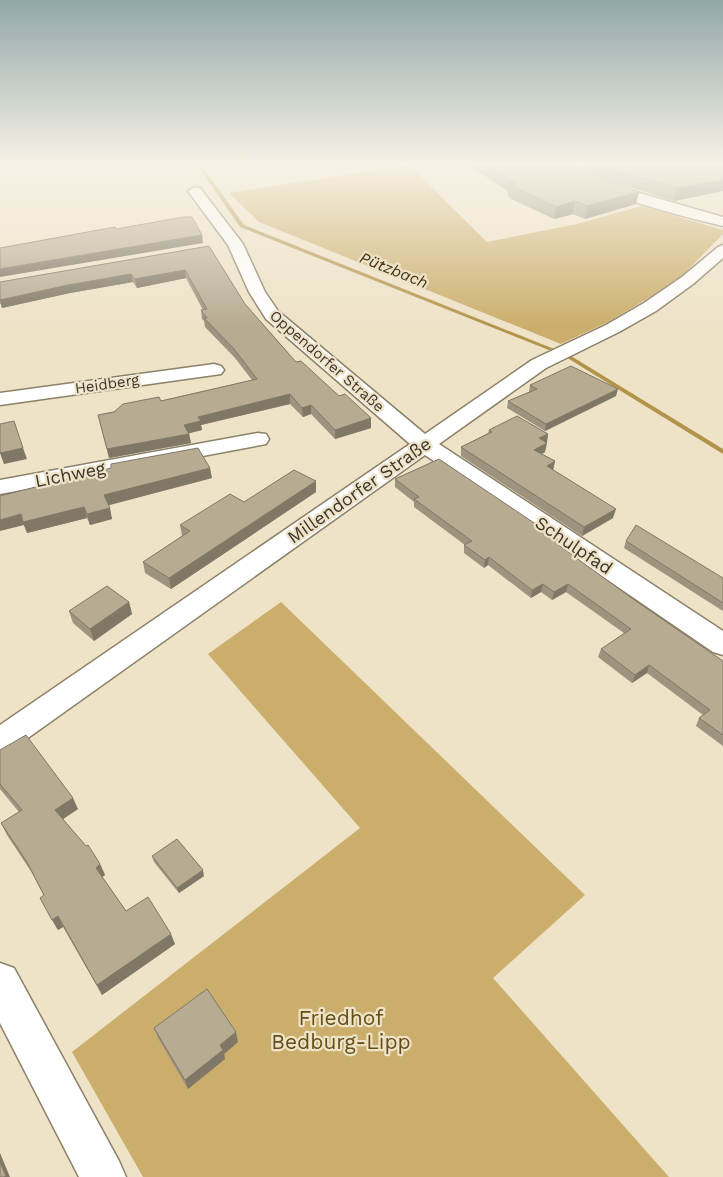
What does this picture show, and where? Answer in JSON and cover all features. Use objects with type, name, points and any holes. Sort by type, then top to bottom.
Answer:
[{"type":"street","name":"Oppendorfer Straße","points":[[215,217],[235,244],[257,292],[272,315],[425,445]]},
{"type":"street","points":[[705,217],[723,222]]},
{"type":"street","points":[[215,248],[235,244]]},
{"type":"street","name":"Millendorfer Straße","points":[[0,741],[425,445],[561,353],[623,323],[664,298],[723,250]]},
{"type":"street","name":"Heidberg","points":[[0,399],[214,370]]},
{"type":"street","name":"Lichweg","points":[[0,487],[258,439]]},
{"type":"street","name":"Schulpfad","points":[[425,445],[723,645]]},
{"type":"street","points":[[0,982],[103,1177]]},
{"type":"green space","points":[[254,217],[462,217],[487,242],[603,217],[679,217],[723,230],[723,234],[677,281],[608,322],[561,344],[259,222]]},
{"type":"green space","name":"Friedhof Bedburg-Lipp","points":[[281,602],[585,895],[493,978],[669,1177],[143,1177],[72,1052],[360,828],[208,654]]},
{"type":"building","points":[[192,217],[202,235],[0,269],[0,248],[115,227],[116,229]]},
{"type":"building","points":[[209,246],[245,304],[296,362],[301,361],[339,396],[345,394],[371,418],[335,430],[311,405],[302,408],[290,394],[198,417],[201,421],[184,425],[189,434],[107,449],[98,415],[114,412],[123,404],[159,397],[161,401],[257,379],[234,349],[204,318],[207,318],[201,310],[207,309],[185,270],[135,279],[131,274],[0,300],[0,282]]},
{"type":"building","points":[[571,366],[618,389],[546,424],[508,401],[537,389],[530,385]]},
{"type":"building","points":[[517,416],[548,434],[539,438],[547,443],[534,450],[555,461],[547,466],[616,509],[584,527],[461,447],[492,432],[489,430]]},
{"type":"building","points":[[14,421],[23,448],[0,453],[0,424]]},
{"type":"building","points":[[198,448],[210,468],[104,495],[110,508],[87,514],[84,507],[23,522],[21,514],[0,520],[0,496],[111,468],[111,464]]},
{"type":"building","points":[[439,459],[561,541],[557,544],[723,661],[723,735],[699,718],[710,710],[649,665],[635,675],[601,649],[631,629],[568,584],[554,592],[543,584],[532,590],[489,557],[485,560],[464,545],[472,541],[414,499],[419,497],[395,479]]},
{"type":"building","points":[[294,470],[316,481],[169,578],[143,562],[190,531],[180,525],[230,494],[244,502]]},
{"type":"building","points":[[636,525],[723,578],[723,603],[626,541]]},
{"type":"building","points":[[107,586],[129,602],[90,629],[69,611]]},
{"type":"building","points":[[26,735],[73,798],[55,810],[86,846],[88,845],[100,864],[96,868],[126,911],[148,897],[171,934],[97,985],[58,916],[52,920],[40,898],[44,895],[27,862],[1,823],[22,810],[0,784],[0,750]]},
{"type":"building","points":[[177,839],[203,870],[177,888],[152,856]]},
{"type":"building","points":[[207,989],[236,1032],[220,1045],[223,1050],[185,1080],[154,1028]]},
{"type":"building","points":[[0,1162],[6,1176],[4,1177],[0,1177]]},
{"type":"waterway","name":"Pützbach","points":[[236,217],[242,226],[551,349]]},
{"type":"waterway","name":"Pützbach","points":[[571,358],[723,452]]}]
